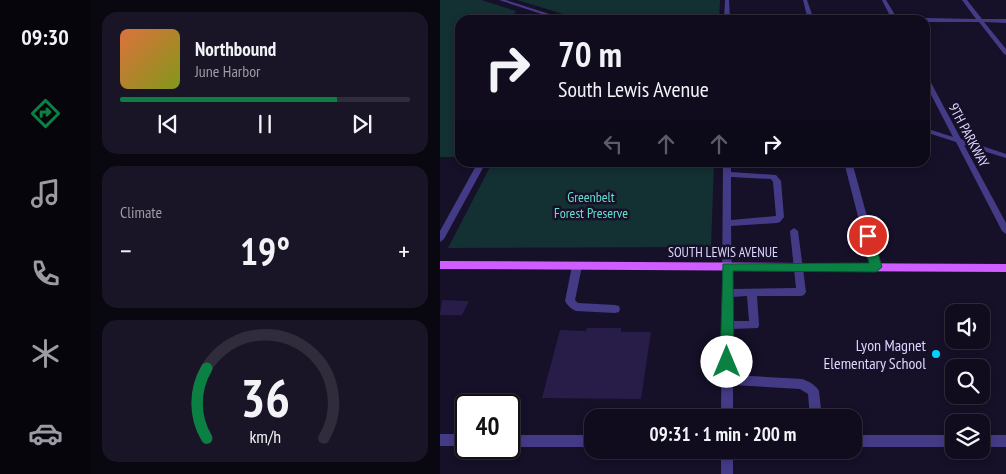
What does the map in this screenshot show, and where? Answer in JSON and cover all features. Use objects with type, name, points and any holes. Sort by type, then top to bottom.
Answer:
[{"type":"main road","name":"SOUTH LEWIS AVENUE","points":[[440,265],[1006,268]]},
{"type":"street","points":[[501,0],[546,15]]},
{"type":"street","points":[[727,0],[728,15]]},
{"type":"street","points":[[805,0],[810,15]]},
{"type":"street","points":[[884,0],[892,15]]},
{"type":"street","points":[[964,0],[1006,53]]},
{"type":"street","points":[[930,20],[1006,21]]},
{"type":"street","name":"9TH PARKWAY","points":[[930,87],[1006,231]]},
{"type":"street","points":[[930,132],[1006,156]]},
{"type":"street","points":[[440,238],[479,167]]},
{"type":"street","points":[[727,167],[727,409]]},
{"type":"street","points":[[849,167],[876,267]]},
{"type":"street","points":[[727,174],[773,177],[777,182],[780,217],[777,220],[727,223]]},
{"type":"street","points":[[727,293],[802,292],[794,231]]},
{"type":"street","points":[[577,266],[570,301],[576,307],[615,309]]},
{"type":"street","points":[[727,325],[754,325],[752,293]]},
{"type":"street","points":[[727,380],[802,384],[813,391],[815,409]]},
{"type":"street","points":[[440,440],[455,440]]},
{"type":"street","points":[[520,441],[584,441]]},
{"type":"street","points":[[862,441],[945,441]]},
{"type":"street","points":[[990,441],[1006,441]]},
{"type":"street","points":[[727,459],[727,474]]},
{"type":"green space","points":[[440,0],[481,0],[516,11],[513,15],[455,15],[455,157],[440,157]]},
{"type":"green space","points":[[517,0],[720,0],[719,15],[566,15]]},
{"type":"green space","name":"Greenbelt Forest Preserve","points":[[490,167],[714,167],[711,247],[448,248]]},
{"type":"building","points":[[442,300],[469,301],[462,315],[440,315]]},
{"type":"building","points":[[587,328],[621,328],[621,332],[651,332],[641,399],[542,398],[560,330],[586,331]]},
{"type":"place","name":"Lyon Magnet Elementary School","points":[[936,354]]},
{"type":"route","points":[[727,362],[727,267],[876,267],[868,236]]}]
